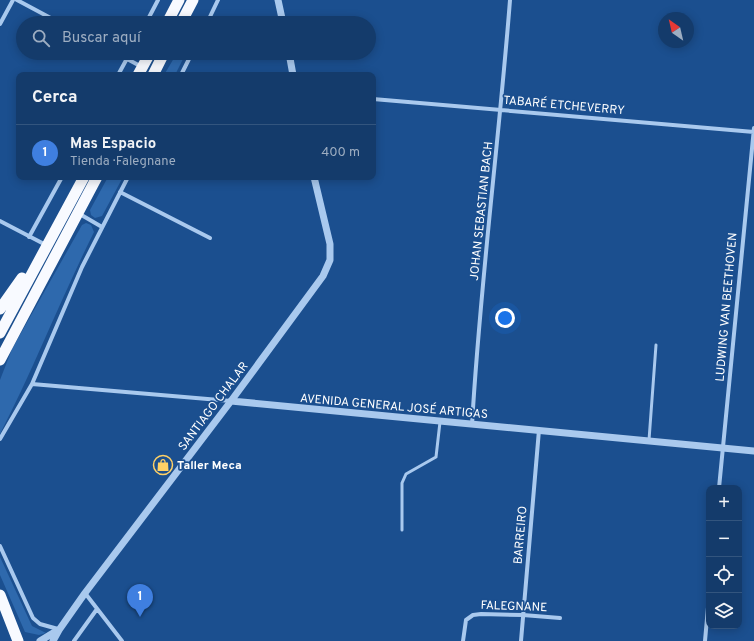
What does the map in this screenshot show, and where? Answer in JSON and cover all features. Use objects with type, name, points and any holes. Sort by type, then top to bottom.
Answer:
[{"type":"highway","points":[[171,16],[179,0]]},
{"type":"highway","points":[[184,16],[193,0]]},
{"type":"highway","points":[[140,71],[146,60]]},
{"type":"highway","points":[[154,72],[160,60]]},
{"type":"highway","points":[[0,333],[82,180]]},
{"type":"highway","points":[[0,360],[95,180]]},
{"type":"highway","points":[[0,309],[34,257],[45,248]]},
{"type":"highway","points":[[0,595],[19,640]]},
{"type":"street","points":[[0,24],[12,0]]},
{"type":"street","points":[[17,0],[47,16]]},
{"type":"street","points":[[150,16],[158,0]]},
{"type":"street","points":[[210,16],[218,0]]},
{"type":"street","points":[[278,0],[281,16]]},
{"type":"street","name":"JOHAN SEBASTIAN BACH","points":[[472,425],[476,364],[510,0]]},
{"type":"street","points":[[120,72],[126,60]]},
{"type":"street","points":[[128,60],[140,71]]},
{"type":"street","points":[[183,72],[189,60]]},
{"type":"street","points":[[290,60],[292,72]]},
{"type":"street","name":"TABARÉ ETCHEVERRY","points":[[376,100],[501,109],[754,132]]},
{"type":"street","name":"LUDWING VAN BEETHOVEN","points":[[719,485],[754,128]]},
{"type":"street","points":[[29,237],[60,180]]},
{"type":"street","points":[[0,439],[32,384],[82,267],[126,180]]},
{"type":"street","name":"SANTIAGO CHALAR","points":[[53,641],[59,630],[85,594],[231,401],[327,268],[330,260],[330,244],[315,180]]},
{"type":"street","points":[[120,192],[210,238]]},
{"type":"street","points":[[78,213],[102,227]]},
{"type":"street","points":[[0,222],[29,237],[45,248]]},
{"type":"street","name":"AVENIDA GENERAL JOSÉ ARTIGAS","points":[[32,384],[231,401],[754,451]]},
{"type":"street","name":"BARREIRO","points":[[521,641],[538,430]]},
{"type":"street","points":[[0,546],[33,618],[40,624],[59,630]]},
{"type":"street","points":[[85,594],[122,641]]},
{"type":"street","points":[[74,641],[97,609]]},
{"type":"street","name":"FALEGNANE","points":[[462,641],[466,620],[473,615],[523,615],[560,618]]},
{"type":"street","points":[[705,641],[706,629]]},
{"type":"street","name":"SANTIAGO CHALAR","points":[[40,641],[59,630]]},
{"type":"lane","points":[[649,440],[656,345]]},
{"type":"lane","points":[[402,530],[402,483],[406,474],[436,457],[440,422]]},
{"type":"shaded area","points":[[173,60],[182,60],[176,72],[166,72]]},
{"type":"shaded area","points":[[106,180],[121,180],[102,216],[95,218],[91,215],[90,210]]},
{"type":"shaded area","points":[[86,223],[91,225],[94,232],[0,434],[0,380],[12,349],[82,225]]},
{"type":"shaded area","points":[[0,557],[32,626],[46,633],[39,635],[25,632],[0,575]]},
{"type":"place","name":"Taller Meca","points":[[163,465]]},
{"type":"place","name":"Mas Espacio","points":[[140,617]]}]
